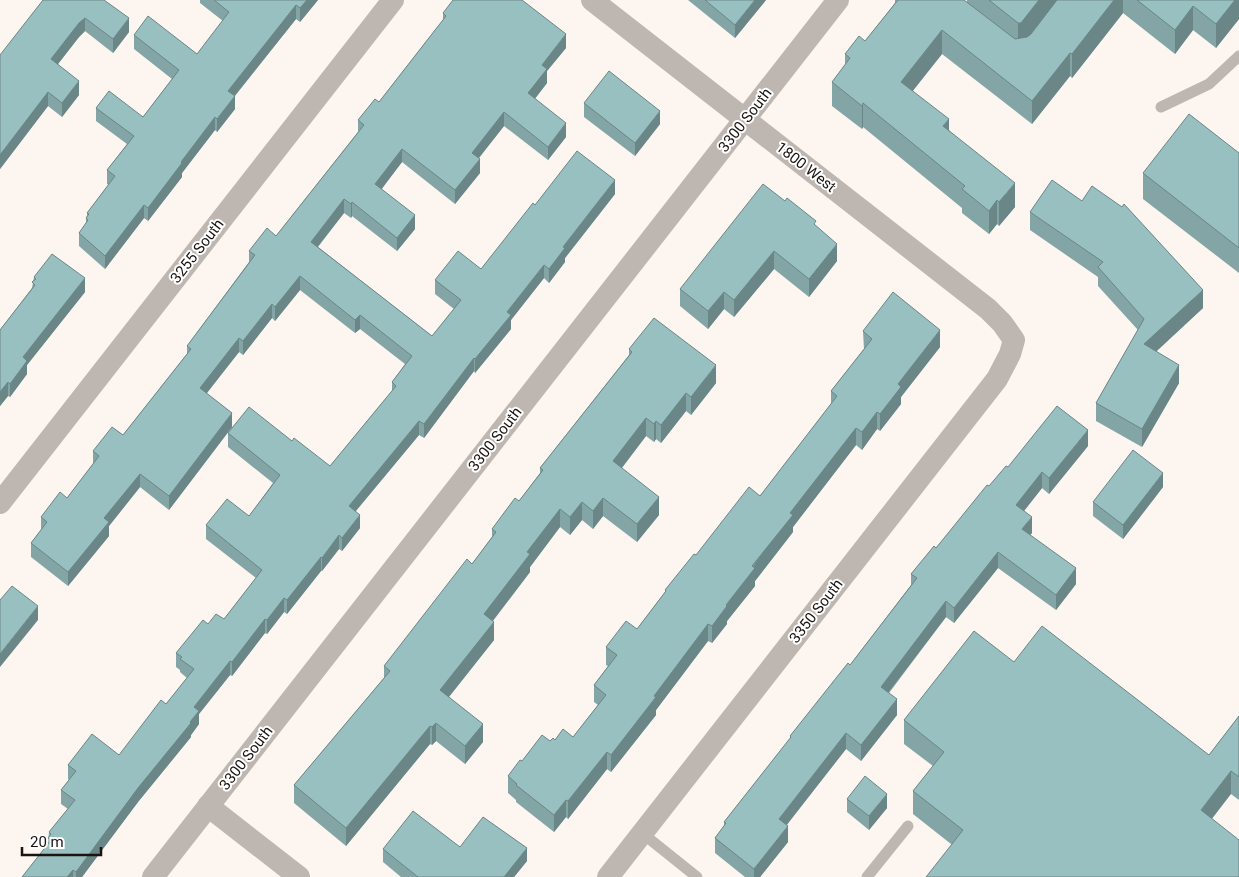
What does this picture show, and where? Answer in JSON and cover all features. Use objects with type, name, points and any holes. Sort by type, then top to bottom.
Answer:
[{"type":"street","name":"3255 South","points":[[0,502],[393,0]]},
{"type":"street","name":"1800 West","points":[[592,0],[988,309],[1002,323],[1014,340]]},
{"type":"street","name":"3300 South","points":[[152,877],[838,0]]},
{"type":"street","name":"3350 South","points":[[608,877],[997,379],[1010,354],[1014,340]]},
{"type":"street","points":[[208,806],[298,877]]},
{"type":"lane","points":[[1160,107],[1210,84],[1239,56]]},
{"type":"lane","points":[[867,877],[908,826]]},
{"type":"lane","points":[[642,834],[697,877]]},
{"type":"building","points":[[43,0],[104,0],[129,18],[113,39],[85,18],[79,23],[51,59],[79,81],[62,103],[48,92],[0,155],[0,55]]},
{"type":"building","points":[[214,0],[307,0],[300,8],[296,5],[228,91],[235,96],[217,119],[215,117],[148,208],[144,205],[105,256],[79,233],[88,220],[86,218],[89,214],[87,213],[115,176],[107,170],[134,136],[96,108],[109,91],[143,117],[179,70],[134,35],[148,16],[197,54],[229,12]]},
{"type":"building","points":[[453,0],[522,0],[566,34],[542,65],[547,69],[528,93],[566,123],[548,147],[504,112],[472,153],[480,159],[455,190],[402,149],[375,184],[415,215],[397,238],[352,202],[351,204],[344,199],[311,242],[432,336],[461,300],[435,280],[458,251],[481,269],[577,151],[615,180],[563,247],[565,248],[549,269],[544,265],[507,312],[511,315],[474,358],[424,424],[419,421],[349,506],[360,515],[342,538],[339,535],[287,600],[284,598],[267,620],[265,619],[232,662],[230,661],[194,707],[199,711],[191,723],[138,788],[76,872],[73,870],[67,877],[22,877],[51,840],[48,838],[51,834],[49,832],[75,800],[61,790],[76,771],[68,765],[92,734],[119,755],[161,700],[166,704],[194,669],[180,659],[182,657],[176,653],[203,620],[208,624],[216,614],[224,619],[262,570],[206,525],[227,499],[249,516],[280,475],[228,433],[249,407],[292,441],[294,438],[330,466],[396,386],[392,382],[412,356],[360,315],[355,320],[300,276],[275,307],[272,304],[243,341],[239,338],[200,388],[232,413],[169,496],[140,474],[104,518],[109,522],[68,572],[31,543],[47,522],[41,517],[60,492],[67,498],[99,456],[93,451],[112,427],[123,435],[191,349],[187,346],[255,255],[249,251],[267,228],[276,236],[364,125],[358,120],[375,99],[379,102],[446,16],[443,13]]},
{"type":"building","points":[[705,0],[755,0],[735,25]]},
{"type":"building","points":[[898,0],[964,0],[1015,39],[1027,37],[1031,34],[1057,0],[1114,0],[1032,101],[942,30],[901,82],[949,119],[943,126],[1015,183],[999,202],[997,200],[989,211],[962,189],[965,186],[863,103],[862,106],[832,82],[850,58],[845,54],[859,36],[865,41]]},
{"type":"building","points":[[989,0],[1039,0],[1021,23],[1018,23]]},
{"type":"building","points":[[1137,0],[1235,0],[1216,24],[1193,6],[1175,30]]},
{"type":"building","points":[[609,71],[660,111],[635,143],[584,103]]},
{"type":"building","points":[[1189,114],[1239,153],[1239,248],[1143,173]]},
{"type":"building","points":[[1052,180],[1082,201],[1092,186],[1122,207],[1124,204],[1203,290],[1144,344],[1179,365],[1142,429],[1096,403],[1144,319],[1098,267],[1103,262],[1030,212]]},
{"type":"building","points":[[763,184],[785,201],[787,198],[816,221],[814,224],[837,244],[809,279],[774,251],[734,300],[724,292],[708,311],[680,289]]},
{"type":"building","points":[[52,254],[85,278],[23,357],[27,361],[10,384],[8,382],[0,392],[0,330],[35,285],[32,282],[36,279],[34,277]]},
{"type":"building","points":[[893,292],[940,330],[898,384],[901,387],[880,414],[877,412],[862,432],[856,428],[790,513],[793,515],[752,566],[755,568],[727,606],[712,626],[708,624],[654,696],[656,697],[611,755],[607,752],[568,801],[566,800],[554,815],[516,785],[508,776],[542,735],[550,741],[553,738],[555,740],[563,729],[573,737],[606,695],[594,685],[617,655],[606,647],[626,621],[637,629],[665,590],[694,554],[696,555],[749,487],[760,496],[837,396],[831,391],[872,339],[863,331]]},
{"type":"building","points":[[654,318],[716,365],[691,397],[686,393],[661,425],[656,421],[654,424],[646,418],[613,461],[659,497],[637,524],[603,498],[593,511],[582,502],[570,517],[560,509],[527,552],[530,554],[484,614],[494,622],[440,690],[483,724],[465,746],[436,723],[432,727],[430,726],[346,828],[294,785],[390,671],[384,666],[467,559],[472,564],[496,532],[492,529],[515,498],[519,501],[543,470],[540,468],[632,352],[629,349]]},
{"type":"building","points":[[1057,406],[1088,430],[1049,478],[1042,472],[1016,505],[1032,517],[1022,529],[1076,568],[1056,595],[998,552],[954,608],[946,601],[881,687],[897,699],[861,745],[846,733],[779,819],[788,826],[754,869],[715,838],[726,823],[724,822],[790,736],[848,663],[850,665],[917,578],[911,574],[934,546],[936,548],[987,485],[989,486],[1006,466],[1008,467]]},
{"type":"building","points":[[1133,450],[1163,473],[1123,525],[1093,502]]},
{"type":"building","points":[[12,586],[38,606],[0,654],[0,600]]},
{"type":"building","points":[[1042,626],[1209,755],[1239,716],[1239,777],[1231,771],[1201,810],[1239,840],[1239,877],[926,877],[963,830],[913,791],[944,752],[904,720],[974,631],[1014,662]]},
{"type":"building","points":[[865,776],[887,794],[869,816],[847,799]]},
{"type":"building","points":[[413,811],[460,847],[483,817],[527,848],[504,877],[418,877],[383,849]]}]
